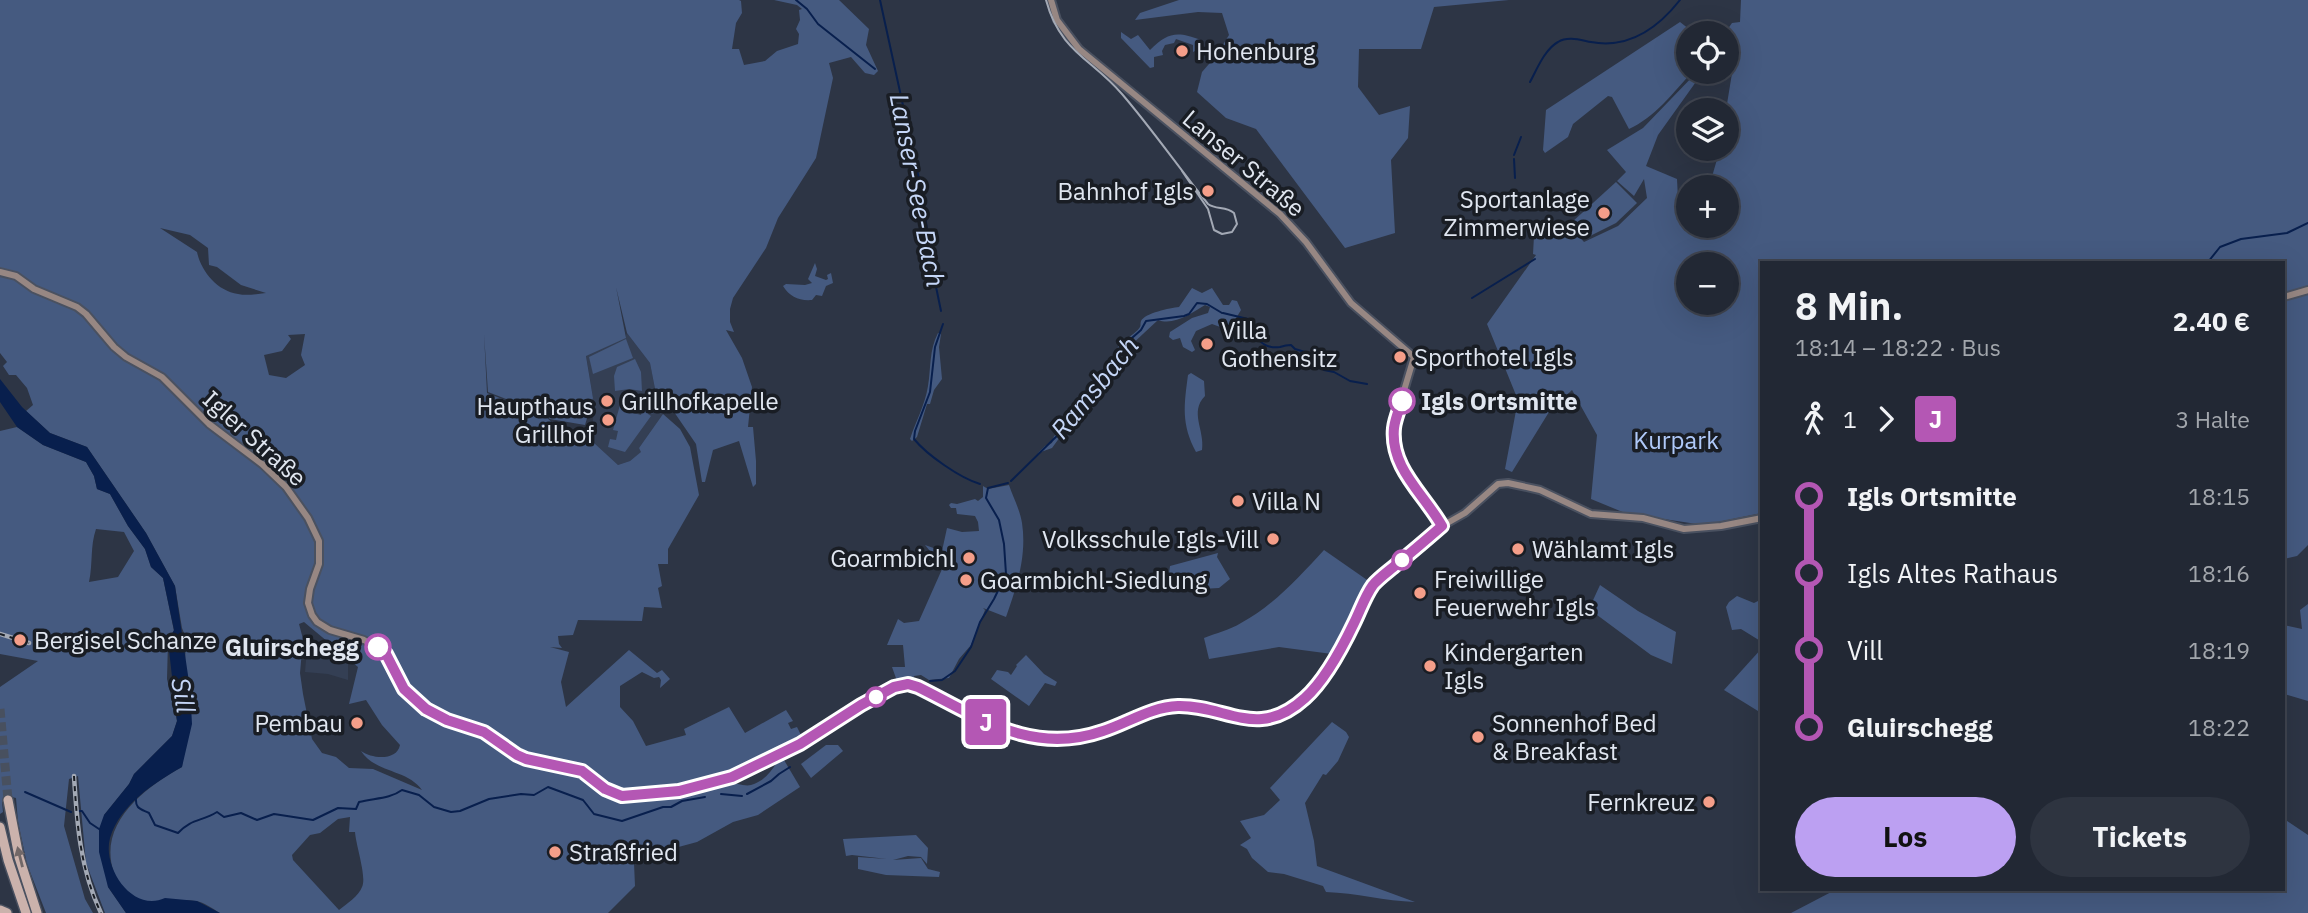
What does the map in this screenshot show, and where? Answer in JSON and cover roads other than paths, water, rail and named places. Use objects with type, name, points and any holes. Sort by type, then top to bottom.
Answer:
[{"type":"highway","points":[[8,800],[19,857],[37,913]]},
{"type":"highway","points":[[0,827],[26,913]]},
{"type":"highway","points":[[0,910],[7,913]]},
{"type":"main road","name":"Lanser Straße","points":[[1051,0],[1057,20],[1079,49],[1286,220],[1352,303],[1414,357],[1394,424],[1395,450],[1406,475],[1442,526]]},
{"type":"main road","name":"Igler Straße","points":[[0,272],[16,276],[34,289],[77,307],[114,347],[162,377],[209,424],[262,464],[286,487],[308,518],[318,541],[319,564],[308,603],[317,622],[330,630],[364,640],[380,649],[386,654],[399,683],[408,694],[437,716],[484,732],[526,759],[582,771],[605,789],[622,796],[679,791],[732,777],[800,744],[861,705],[904,684],[918,687],[1010,732],[1035,738],[1087,736],[1168,707],[1200,708],[1245,719],[1273,716],[1304,699],[1318,683],[1346,639],[1376,582],[1442,526]]},
{"type":"main road","points":[[2285,297],[2308,290]]},
{"type":"main road","points":[[1442,526],[1465,513],[1490,489],[1504,483],[1548,493],[1591,514],[1643,518],[1679,528],[1699,529],[1760,518]]},
{"type":"water","name":"Sill","points":[[0,379],[22,407],[50,433],[87,447],[146,533],[175,586],[190,689],[192,724],[182,767],[160,780],[130,805],[115,826],[109,850],[115,874],[131,893],[141,899],[197,901],[220,913],[126,913],[108,887],[99,852],[99,829],[104,815],[134,774],[172,736],[177,721],[168,641],[174,630],[163,578],[151,567],[145,549],[110,494],[97,489],[94,476],[86,462],[43,445],[17,427],[0,402]]},
{"type":"waterway","name":"Lanser-See-Bach","points":[[796,0],[818,24],[875,69]]},
{"type":"waterway","name":"Lanser-See-Bach","points":[[880,0],[921,188],[941,311]]},
{"type":"waterway","name":"Ramsbach","points":[[1530,82],[1545,54],[1558,42],[1570,39],[1605,43],[1630,39],[1652,27],[1680,0]]},
{"type":"waterway","name":"Ramsbach","points":[[1514,155],[1521,137]]},
{"type":"waterway","name":"Ramsbach","points":[[1514,159],[1515,178]]},
{"type":"waterway","points":[[2209,261],[2220,247],[2241,239],[2287,233],[2308,223]]},
{"type":"waterway","name":"Ramsbach","points":[[1472,298],[1535,259]]},
{"type":"waterway","name":"Ramsbach","points":[[1011,481],[1068,425],[1077,414],[1089,388],[1146,321],[1184,316],[1189,314],[1197,303],[1207,304],[1222,313]]},
{"type":"waterway","name":"Ramsbach","points":[[1223,313],[1248,319]]},
{"type":"waterway","name":"Ramsbach","points":[[1249,320],[1259,340],[1267,346],[1291,345],[1305,352],[1324,370],[1350,381],[1367,384]]},
{"type":"waterway","name":"Lanser-See-Bach","points":[[943,324],[935,347],[930,392],[914,439],[944,465],[980,484]]},
{"type":"waterway","name":"Ramsbach","points":[[930,681],[942,680],[955,671],[971,647],[980,622],[1006,574],[999,520],[986,498],[988,488],[1008,483]]},
{"type":"waterway","name":"Ramsbach","points":[[747,794],[790,767]]},
{"type":"waterway","name":"Ramsbach","points":[[136,798],[138,807],[149,813],[155,825],[178,833],[188,825],[217,812],[224,817],[241,813],[257,820],[274,814],[313,820],[338,808],[356,809],[359,802],[387,797],[402,790],[419,795],[434,807],[451,812],[489,799],[521,794],[534,795],[548,787],[583,800],[594,814],[622,821],[663,807],[671,807],[682,801],[705,797]]},
{"type":"waterway","points":[[25,792],[71,812]]},
{"type":"waterway","name":"Ramsbach","points":[[721,794],[742,796]]},
{"type":"waterway","points":[[77,811],[82,811],[90,823],[99,829]]},
{"type":"tunnel","points":[[0,709],[8,800]]},
{"type":"tram line","points":[[1046,0],[1059,32],[1122,94],[1208,204],[1234,213],[1237,224],[1232,232],[1222,234],[1214,230],[1208,209],[1182,171]]},
{"type":"railway","points":[[0,634],[29,643]]},
{"type":"railway","points":[[74,776],[84,863],[101,913]]},
{"type":"place","name":"Hohenburg","points":[[1182,51]]},
{"type":"place","name":"Bahnhof Igls","points":[[1208,191]]},
{"type":"place","name":"Sportanlage Zimmerwiese","points":[[1604,213]]},
{"type":"place","name":"Villa Gothensitz","points":[[1207,344]]},
{"type":"place","name":"Sporthotel Igls","points":[[1400,357]]},
{"type":"place","name":"Grillhofkapelle","points":[[607,401]]},
{"type":"place","name":"Igls Ortsmitte","points":[[1402,401]]},
{"type":"place","name":"Haupthaus Grillhof","points":[[608,420]]},
{"type":"place","name":"Villa N","points":[[1238,501]]},
{"type":"place","name":"Volksschule Igls-Vill","points":[[1273,539]]},
{"type":"place","name":"Wählamt Igls","points":[[1518,549]]},
{"type":"place","name":"Goarmbichl","points":[[969,558]]},
{"type":"place","name":"Goarmbichl-Siedlung","points":[[966,580]]},
{"type":"place","name":"Freiwillige Feuerwehr Igls","points":[[1420,593]]},
{"type":"place","name":"Bergisel Schanze","points":[[20,640]]},
{"type":"place","name":"Gluirschegg","points":[[378,647]]},
{"type":"place","name":"Kindergarten Igls","points":[[1430,666]]},
{"type":"place","name":"Pembau","points":[[357,723]]},
{"type":"place","name":"Sonnenhof Bed & Breakfast","points":[[1478,737]]},
{"type":"place","name":"Fernkreuz","points":[[1709,802]]},
{"type":"place","name":"Straßfried","points":[[555,852]]},
{"type":"park label","name":"Kurpark","points":[[1676,440]]}]
